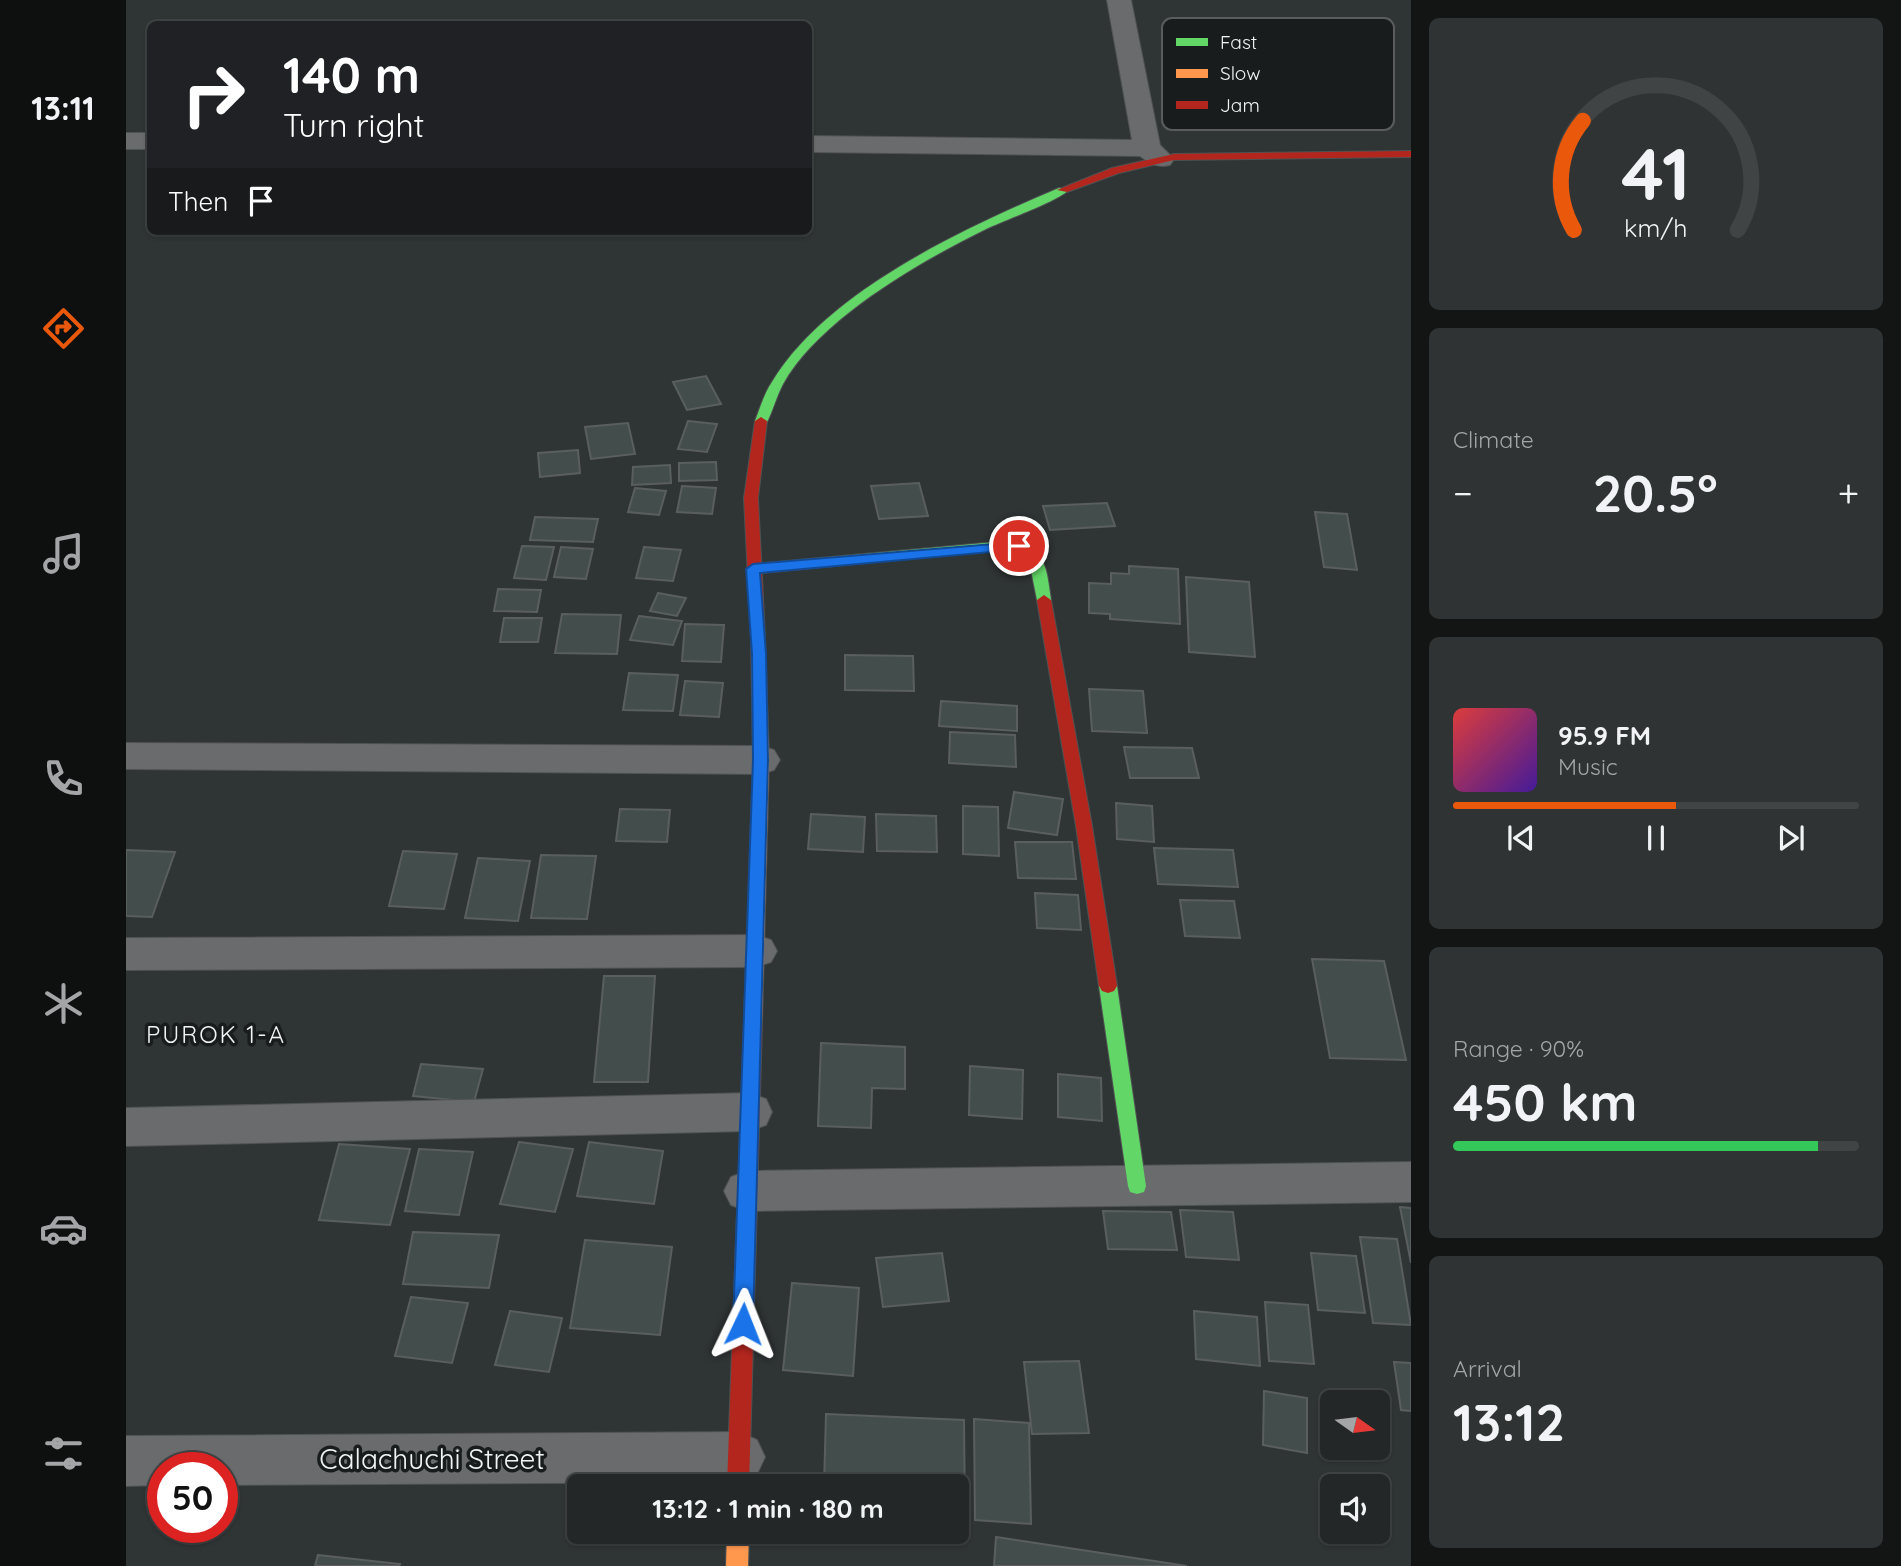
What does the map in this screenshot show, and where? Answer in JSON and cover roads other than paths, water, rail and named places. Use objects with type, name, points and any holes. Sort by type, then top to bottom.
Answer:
[{"type":"main road","points":[[738,1472],[761,760],[759,654],[750,484],[764,404],[782,372],[816,337],[853,305],[931,254],[985,224],[1083,180],[1154,154],[1411,155]]},
{"type":"main road","points":[[753,569],[1007,545],[1028,550],[1037,560],[1084,825],[1138,1186]]},
{"type":"main road","points":[[737,1566],[738,1544]]},
{"type":"street","points":[[812,144],[1154,154],[1119,0]]},
{"type":"street","points":[[126,141],[147,141]]},
{"type":"street","points":[[126,755],[761,760]]},
{"type":"street","points":[[126,954],[756,951]]},
{"type":"street","points":[[126,1127],[750,1112]]},
{"type":"street","points":[[747,1191],[1411,1182]]},
{"type":"street","name":"Calachuchi Street","points":[[126,1461],[738,1472]]},
{"type":"district","name":"PUROK 1-A","points":[[216,1035]]}]
